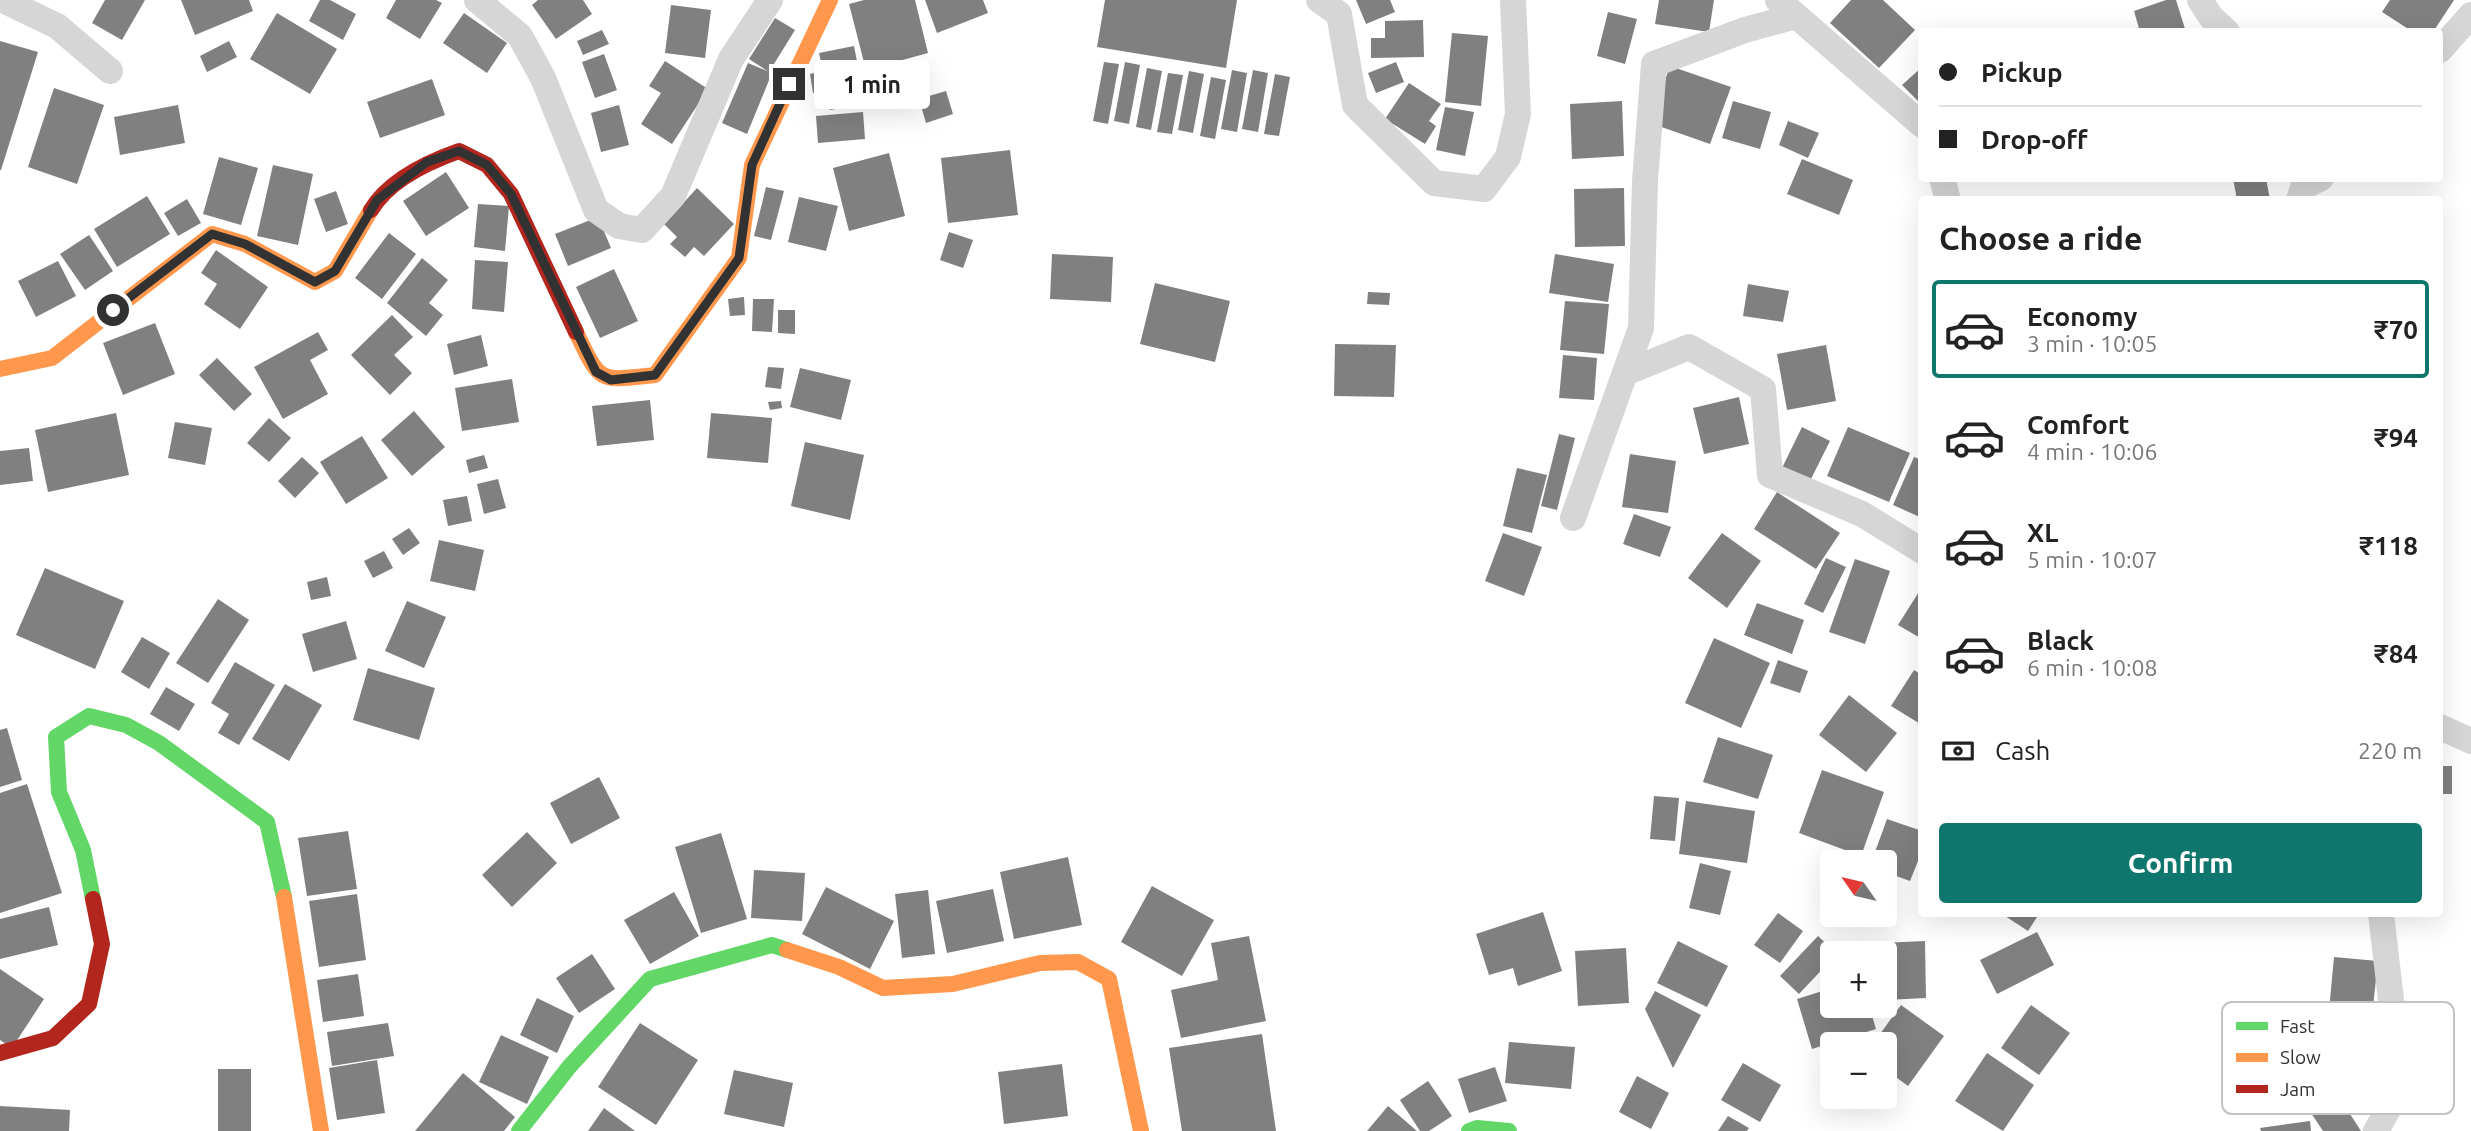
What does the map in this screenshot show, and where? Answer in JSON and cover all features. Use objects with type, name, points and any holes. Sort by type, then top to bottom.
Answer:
[{"type":"main road","points":[[0,369],[52,359],[212,234],[245,244],[315,282],[335,271],[377,200],[427,162],[459,151],[487,165],[511,194],[596,372],[611,380],[655,375],[739,258],[752,165],[830,0]]},
{"type":"main road","points":[[0,1053],[53,1038],[89,1004],[102,944],[83,850],[59,792],[56,737],[89,716],[126,725],[159,743],[267,822],[287,910],[321,1131]]},
{"type":"main road","points":[[519,1131],[569,1067],[650,979],[772,945],[839,967],[883,988],[953,985],[1040,963],[1078,962],[1110,979],[1141,1131]]},
{"type":"main road","points":[[1469,1131],[1477,1128],[1509,1131]]},
{"type":"street","points":[[4,0],[57,26],[110,71]]},
{"type":"street","points":[[477,0],[520,36],[543,78],[596,210],[619,226],[642,230],[673,196],[731,59],[770,0]]},
{"type":"street","points":[[1319,0],[1339,14],[1355,105],[1434,183],[1484,189],[1508,157],[1518,114],[1513,0]]},
{"type":"street","points":[[2200,0],[2211,17],[2223,28]]},
{"type":"street","points":[[1573,518],[1641,328],[1645,181],[1654,64],[1745,30],[1787,8],[1918,122]]},
{"type":"street","points":[[2443,47],[2471,15]]},
{"type":"street","points":[[2300,196],[2303,187],[2313,182]]},
{"type":"street","points":[[1625,373],[1689,347],[1763,389],[1770,475],[1862,514],[1918,549]]},
{"type":"street","points":[[2443,728],[2471,741]]},
{"type":"street","points":[[2381,917],[2391,1002]]},
{"type":"street","points":[[2376,1131],[2385,1114]]},
{"type":"building","points":[[105,0],[145,0],[122,40],[92,23]]},
{"type":"building","points":[[181,0],[249,0],[253,11],[195,35]]},
{"type":"building","points":[[320,0],[330,0],[356,14],[343,40],[309,21]]},
{"type":"building","points":[[396,0],[436,0],[442,3],[420,39],[386,18]]},
{"type":"building","points":[[538,0],[583,0],[592,14],[556,39],[532,5]]},
{"type":"building","points":[[864,0],[915,0],[928,53],[866,70],[849,4]]},
{"type":"building","points":[[925,0],[983,0],[988,13],[937,33]]},
{"type":"building","points":[[1105,0],[1237,0],[1226,68],[1097,47]]},
{"type":"building","points":[[1356,0],[1390,0],[1395,12],[1366,24]]},
{"type":"building","points":[[1659,0],[1714,0],[1709,32],[1655,24]]},
{"type":"building","points":[[1851,0],[1883,0],[1915,30],[1879,68],[1830,23]]},
{"type":"building","points":[[2166,0],[2176,0],[2185,28],[2139,28],[2134,11]]},
{"type":"building","points":[[2390,0],[2454,0],[2436,28],[2407,28],[2382,12]]},
{"type":"building","points":[[671,5],[711,10],[705,58],[665,53]]},
{"type":"building","points":[[1608,12],[1637,19],[1625,64],[1597,56]]},
{"type":"building","points":[[277,13],[337,49],[310,94],[250,59]]},
{"type":"building","points":[[464,13],[507,43],[487,73],[443,43]]},
{"type":"building","points":[[775,18],[795,30],[769,72],[749,59]]},
{"type":"building","points":[[1423,20],[1424,57],[1371,58],[1371,38],[1385,38],[1385,21]]},
{"type":"building","points":[[602,30],[609,44],[583,55],[577,41]]},
{"type":"building","points":[[1452,33],[1488,36],[1481,106],[1445,102]]},
{"type":"building","points":[[0,41],[38,52],[1,170],[0,170]]},
{"type":"building","points":[[229,41],[237,57],[207,72],[200,56]]},
{"type":"building","points":[[854,46],[865,103],[830,110],[826,90],[813,93],[810,74],[823,71],[819,53]]},
{"type":"building","points":[[604,54],[617,90],[595,98],[582,62]]},
{"type":"building","points":[[665,61],[708,89],[672,144],[641,124],[661,93],[649,86]]},
{"type":"building","points":[[1104,62],[1119,64],[1108,124],[1093,121]]},
{"type":"building","points":[[1125,62],[1140,65],[1129,124],[1114,121]]},
{"type":"building","points":[[1396,62],[1404,82],[1376,93],[1368,73]]},
{"type":"building","points":[[748,63],[772,73],[747,134],[722,123]]},
{"type":"building","points":[[1670,66],[1731,87],[1710,144],[1650,123]]},
{"type":"building","points":[[1147,68],[1162,71],[1151,130],[1136,127]]},
{"type":"building","points":[[1232,70],[1247,73],[1237,132],[1221,129]]},
{"type":"building","points":[[1253,70],[1268,73],[1258,132],[1242,129]]},
{"type":"building","points":[[1189,71],[1204,74],[1193,133],[1178,130]]},
{"type":"building","points":[[1918,71],[1918,101],[1902,85]]},
{"type":"building","points":[[1168,73],[1183,75],[1172,134],[1157,132]]},
{"type":"building","points":[[1275,74],[1290,77],[1279,136],[1264,134]]},
{"type":"building","points":[[1211,77],[1226,80],[1215,139],[1200,136]]},
{"type":"building","points":[[432,79],[445,115],[380,138],[367,102]]},
{"type":"building","points":[[1409,83],[1441,104],[1429,121],[1436,126],[1425,144],[1385,119]]},
{"type":"building","points":[[54,88],[104,105],[77,184],[28,167]]},
{"type":"building","points":[[946,91],[953,114],[926,123],[919,99]]},
{"type":"building","points":[[1622,101],[1624,156],[1572,159],[1570,104]]},
{"type":"building","points":[[1733,101],[1771,112],[1760,149],[1722,138]]},
{"type":"building","points":[[178,105],[185,143],[120,155],[114,117]]},
{"type":"building","points":[[619,105],[629,145],[601,152],[591,113]]},
{"type":"building","points":[[1445,107],[1474,112],[1465,156],[1436,150]]},
{"type":"building","points":[[863,112],[865,139],[818,143],[816,116]]},
{"type":"building","points":[[1788,121],[1819,133],[1808,158],[1779,145]]},
{"type":"building","points":[[1010,150],[1018,215],[948,223],[941,158]]},
{"type":"building","points":[[889,153],[905,216],[849,231],[833,168]]},
{"type":"building","points":[[219,157],[258,168],[241,225],[203,214]]},
{"type":"building","points":[[1802,159],[1853,180],[1839,215],[1787,194]]},
{"type":"building","points":[[273,165],[313,174],[298,245],[257,236]]},
{"type":"building","points":[[446,172],[469,208],[426,236],[403,201]]},
{"type":"building","points":[[2234,182],[2267,182],[2269,196],[2236,196]]},
{"type":"building","points":[[766,187],[784,191],[771,240],[754,236]]},
{"type":"building","points":[[697,188],[734,224],[704,256],[694,247],[685,257],[670,244],[677,237],[664,224]]},
{"type":"building","points":[[1624,188],[1625,246],[1575,247],[1574,189]]},
{"type":"building","points":[[336,191],[348,224],[326,232],[314,199]]},
{"type":"building","points":[[147,196],[170,234],[117,267],[94,229]]},
{"type":"building","points":[[799,197],[838,206],[826,251],[788,242]]},
{"type":"building","points":[[187,199],[201,223],[178,236],[164,213]]},
{"type":"building","points":[[478,204],[509,206],[505,251],[474,247]]},
{"type":"building","points":[[598,217],[611,248],[568,266],[555,234]]},
{"type":"building","points":[[949,232],[973,240],[963,268],[940,260]]},
{"type":"building","points":[[389,233],[416,254],[382,299],[355,278]]},
{"type":"building","points":[[89,235],[113,271],[85,290],[60,254]]},
{"type":"building","points":[[216,250],[268,287],[240,329],[204,304],[217,284],[201,273]]},
{"type":"building","points":[[1052,254],[1113,257],[1111,302],[1050,299]]},
{"type":"building","points":[[1555,254],[1614,264],[1608,302],[1549,293]]},
{"type":"building","points":[[422,258],[448,280],[429,303],[443,315],[426,336],[387,303]]},
{"type":"building","points":[[475,260],[508,262],[504,312],[472,309]]},
{"type":"building","points":[[58,261],[76,296],[36,317],[18,281]]},
{"type":"building","points":[[614,269],[638,321],[600,338],[576,287]]},
{"type":"building","points":[[1155,283],[1230,301],[1215,362],[1140,344]]},
{"type":"building","points":[[1748,284],[1789,291],[1783,322],[1743,316]]},
{"type":"building","points":[[1368,292],[1390,293],[1389,305],[1367,304]]},
{"type":"building","points":[[744,297],[745,315],[730,316],[728,299]]},
{"type":"building","points":[[753,299],[774,299],[772,332],[752,331]]},
{"type":"building","points":[[1565,301],[1609,304],[1604,354],[1560,350]]},
{"type":"building","points":[[778,310],[795,310],[795,334],[778,333]]},
{"type":"building","points":[[392,315],[413,337],[394,355],[412,373],[390,395],[351,355]]},
{"type":"building","points":[[155,323],[175,374],[123,395],[103,343]]},
{"type":"building","points":[[318,332],[328,350],[310,360],[328,394],[283,419],[254,367]]},
{"type":"building","points":[[481,335],[488,366],[454,375],[447,344]]},
{"type":"building","points":[[1335,344],[1396,345],[1394,397],[1334,396]]},
{"type":"building","points":[[1826,345],[1836,401],[1787,410],[1777,354]]},
{"type":"building","points":[[1563,355],[1597,358],[1594,400],[1559,398]]},
{"type":"building","points":[[217,358],[252,394],[234,411],[199,375]]},
{"type":"building","points":[[768,367],[784,368],[781,389],[765,387]]},
{"type":"building","points":[[800,368],[851,380],[841,420],[790,407]]},
{"type":"building","points":[[512,379],[519,422],[462,431],[455,388]]},
{"type":"building","points":[[1739,397],[1749,444],[1704,454],[1693,408]]},
{"type":"building","points":[[650,400],[654,440],[597,446],[592,406]]},
{"type":"building","points":[[781,401],[782,408],[770,410],[768,402]]},
{"type":"building","points":[[414,411],[445,447],[412,476],[381,440]]},
{"type":"building","points":[[116,413],[129,475],[48,492],[35,430]]},
{"type":"building","points":[[711,413],[772,418],[768,463],[707,458]]},
{"type":"building","points":[[269,418],[291,438],[269,462],[247,443]]},
{"type":"building","points":[[175,422],[212,428],[205,465],[168,458]]},
{"type":"building","points":[[1802,427],[1830,441],[1810,481],[1782,468]]},
{"type":"building","points":[[1848,427],[1910,453],[1889,502],[1827,476]]},
{"type":"building","points":[[1559,434],[1575,438],[1557,510],[1541,506]]},
{"type":"building","points":[[362,436],[388,478],[346,504],[320,462]]},
{"type":"building","points":[[805,442],[864,455],[850,520],[791,506]]},
{"type":"building","points":[[29,448],[33,481],[0,485],[0,451]]},
{"type":"building","points":[[1630,454],[1676,461],[1668,513],[1622,507]]},
{"type":"building","points":[[484,455],[488,468],[469,473],[466,460]]},
{"type":"building","points":[[302,457],[319,473],[295,498],[278,481]]},
{"type":"building","points":[[1914,457],[1918,458],[1918,516],[1893,505]]},
{"type":"building","points":[[1517,468],[1547,475],[1532,533],[1503,526]]},
{"type":"building","points":[[498,479],[506,508],[484,514],[477,484]]},
{"type":"building","points":[[1777,492],[1840,533],[1816,569],[1754,529]]},
{"type":"building","points":[[467,496],[472,521],[448,526],[443,500]]},
{"type":"building","points":[[1634,514],[1671,527],[1660,557],[1623,544]]},
{"type":"building","points":[[409,528],[420,543],[403,555],[392,539]]},
{"type":"building","points":[[1503,533],[1542,547],[1524,596],[1485,581]]},
{"type":"building","points":[[1722,533],[1761,561],[1727,608],[1688,578]]},
{"type":"building","points":[[439,540],[484,550],[475,591],[430,581]]},
{"type":"building","points":[[384,551],[393,568],[373,578],[364,561]]},
{"type":"building","points":[[1826,558],[1846,567],[1823,613],[1804,604]]},
{"type":"building","points":[[1855,559],[1890,571],[1865,644],[1829,632]]},
{"type":"building","points":[[45,568],[124,601],[95,669],[16,635]]},
{"type":"building","points":[[327,577],[331,596],[311,600],[307,582]]},
{"type":"building","points":[[1918,593],[1918,637],[1898,625]]},
{"type":"building","points":[[218,599],[249,620],[208,683],[176,663]]},
{"type":"building","points":[[407,601],[446,617],[424,668],[385,651]]},
{"type":"building","points":[[1757,603],[1804,620],[1792,654],[1744,635]]},
{"type":"building","points":[[346,621],[357,659],[313,672],[302,634]]},
{"type":"building","points":[[142,637],[170,653],[149,689],[121,672]]},
{"type":"building","points":[[1714,638],[1770,663],[1741,728],[1685,703]]},
{"type":"building","points":[[1778,660],[1808,671],[1800,693],[1770,683]]},
{"type":"building","points":[[235,662],[275,685],[239,745],[218,733],[229,714],[211,703]]},
{"type":"building","points":[[368,668],[435,688],[419,740],[353,720]]},
{"type":"building","points":[[1914,670],[1918,672],[1918,723],[1891,706]]},
{"type":"building","points":[[285,684],[322,705],[289,761],[252,739]]},
{"type":"building","points":[[166,687],[195,704],[179,731],[150,714]]},
{"type":"building","points":[[1849,695],[1897,733],[1866,772],[1819,735]]},
{"type":"building","points":[[7,728],[22,780],[0,787],[0,730]]},
{"type":"building","points":[[1718,737],[1773,755],[1758,799],[1703,782]]},
{"type":"building","points":[[2443,766],[2452,766],[2452,794],[2443,794]]},
{"type":"building","points":[[1822,770],[1884,792],[1863,850],[1845,850],[1799,833]]},
{"type":"building","points":[[599,777],[620,818],[571,844],[550,803]]},
{"type":"building","points":[[27,784],[62,893],[0,913],[0,793]]},
{"type":"building","points":[[1654,796],[1679,798],[1675,841],[1650,839]]},
{"type":"building","points":[[1686,801],[1755,811],[1747,863],[1679,854]]},
{"type":"building","points":[[1887,819],[1918,830],[1918,861],[1910,881],[1897,876],[1897,850],[1876,850]]},
{"type":"building","points":[[348,831],[357,889],[307,896],[298,838]]},
{"type":"building","points":[[527,832],[557,863],[512,907],[482,875]]},
{"type":"building","points":[[721,833],[747,919],[701,933],[675,847]]},
{"type":"building","points":[[1068,857],[1082,925],[1014,939],[1000,872]]},
{"type":"building","points":[[1700,863],[1731,871],[1720,915],[1689,908]]},
{"type":"building","points":[[754,870],[805,873],[802,921],[751,918]]},
{"type":"building","points":[[1152,886],[1214,920],[1182,976],[1121,942]]},
{"type":"building","points":[[826,887],[894,921],[870,969],[802,934]]},
{"type":"building","points":[[993,889],[1004,941],[947,953],[936,901]]},
{"type":"building","points":[[928,890],[935,954],[902,958],[895,894]]},
{"type":"building","points":[[674,892],[699,936],[650,964],[624,920]]},
{"type":"building","points":[[357,894],[366,960],[319,967],[309,901]]},
{"type":"building","points":[[49,907],[58,945],[0,959],[0,919]]},
{"type":"building","points":[[1543,912],[1562,971],[1518,986],[1513,968],[1489,975],[1476,934]]},
{"type":"building","points":[[1778,913],[1803,931],[1780,963],[1754,945]]},
{"type":"building","points":[[2007,917],[2037,917],[2028,931]]},
{"type":"building","points":[[2037,932],[2054,965],[1997,994],[1980,960]]},
{"type":"building","points":[[1249,936],[1266,1021],[1181,1038],[1171,990],[1218,980],[1211,943]]},
{"type":"building","points":[[1818,936],[1823,941],[1820,941],[1820,972],[1799,994],[1780,976]]},
{"type":"building","points":[[1678,941],[1728,966],[1707,1007],[1657,983]]},
{"type":"building","points":[[1925,941],[1926,998],[1897,999],[1897,942]]},
{"type":"building","points":[[1626,948],[1629,1003],[1578,1006],[1575,951]]},
{"type":"building","points":[[592,954],[615,989],[579,1013],[556,978]]},
{"type":"building","points":[[2334,957],[2378,961],[2374,1002],[2330,1002]]},
{"type":"building","points":[[0,969],[44,999],[12,1048],[0,1040]]},
{"type":"building","points":[[358,974],[364,1016],[323,1022],[317,980]]},
{"type":"building","points":[[1655,991],[1701,1015],[1673,1068],[1645,1009]]},
{"type":"building","points":[[1820,992],[1820,1018],[1873,1018],[1876,1029],[1866,1032],[1820,1032],[1820,1046],[1812,1049],[1797,999]]},
{"type":"building","points":[[537,998],[574,1016],[557,1053],[520,1035]]},
{"type":"building","points":[[1901,1005],[1944,1036],[1908,1086],[1897,1078],[1897,1032],[1881,1032],[1892,1018],[1897,1018],[1897,1011]]},
{"type":"building","points":[[2031,1005],[2070,1033],[2039,1075],[2001,1048]]},
{"type":"building","points":[[388,1023],[394,1056],[332,1066],[327,1032]]},
{"type":"building","points":[[640,1023],[698,1060],[656,1125],[598,1087]]},
{"type":"building","points":[[1262,1034],[1276,1131],[1182,1131],[1169,1048]]},
{"type":"building","points":[[501,1035],[549,1057],[527,1104],[479,1082]]},
{"type":"building","points":[[1509,1042],[1575,1047],[1571,1089],[1505,1083]]},
{"type":"building","points":[[1987,1053],[2034,1085],[2003,1131],[1955,1101]]},
{"type":"building","points":[[377,1060],[385,1113],[337,1120],[329,1068]]},
{"type":"building","points":[[1743,1063],[1781,1085],[1760,1122],[1721,1100]]},
{"type":"building","points":[[1062,1064],[1068,1116],[1004,1124],[998,1072]]},
{"type":"building","points":[[1495,1067],[1507,1101],[1469,1113],[1458,1079]]},
{"type":"building","points":[[218,1069],[251,1069],[251,1131],[218,1131]]},
{"type":"building","points":[[734,1070],[793,1083],[784,1127],[724,1114]]},
{"type":"building","points":[[463,1073],[515,1117],[504,1131],[415,1131]]},
{"type":"building","points":[[1637,1076],[1669,1093],[1651,1129],[1619,1112]]},
{"type":"building","points":[[1428,1081],[1452,1116],[1429,1131],[1420,1131],[1400,1100]]},
{"type":"building","points":[[0,1106],[70,1110],[69,1131],[0,1131]]},
{"type":"building","points":[[1388,1106],[1417,1131],[1367,1131]]},
{"type":"building","points":[[604,1108],[635,1131],[588,1131]]},
{"type":"building","points":[[2312,1114],[2350,1114],[2361,1131],[2323,1131]]},
{"type":"building","points":[[1728,1116],[1749,1128],[1747,1131],[1718,1131]]},
{"type":"building","points":[[2310,1121],[2311,1131],[2261,1131],[2260,1128]]},
{"type":"traffic: fast","points":[[93,899],[83,850],[59,792],[56,737],[89,716],[126,725],[159,743],[267,822],[284,897]]},
{"type":"traffic: fast","points":[[519,1131],[569,1067],[650,979],[772,945],[787,950]]},
{"type":"traffic: fast","points":[[1469,1131],[1477,1128],[1509,1131]]},
{"type":"traffic: slow","points":[[576,332],[591,362],[604,375],[612,378],[655,375],[739,258],[752,165],[830,0]]},
{"type":"traffic: slow","points":[[0,369],[52,358],[212,234],[245,244],[315,282],[335,271],[371,210]]},
{"type":"traffic: slow","points":[[284,897],[321,1131]]},
{"type":"traffic: slow","points":[[787,950],[839,967],[883,988],[953,984],[1040,963],[1078,962],[1109,979],[1141,1131]]},
{"type":"traffic: jam","points":[[371,210],[388,190],[410,173],[447,155],[459,151],[487,165],[511,194],[576,332]]},
{"type":"traffic: jam","points":[[0,1053],[53,1038],[89,1004],[102,944],[93,899]]},
{"type":"route","points":[[113,310],[212,234],[245,244],[315,282],[335,271],[377,200],[427,162],[459,151],[487,165],[511,194],[596,372],[611,380],[655,375],[739,258],[752,165],[789,84]]}]
